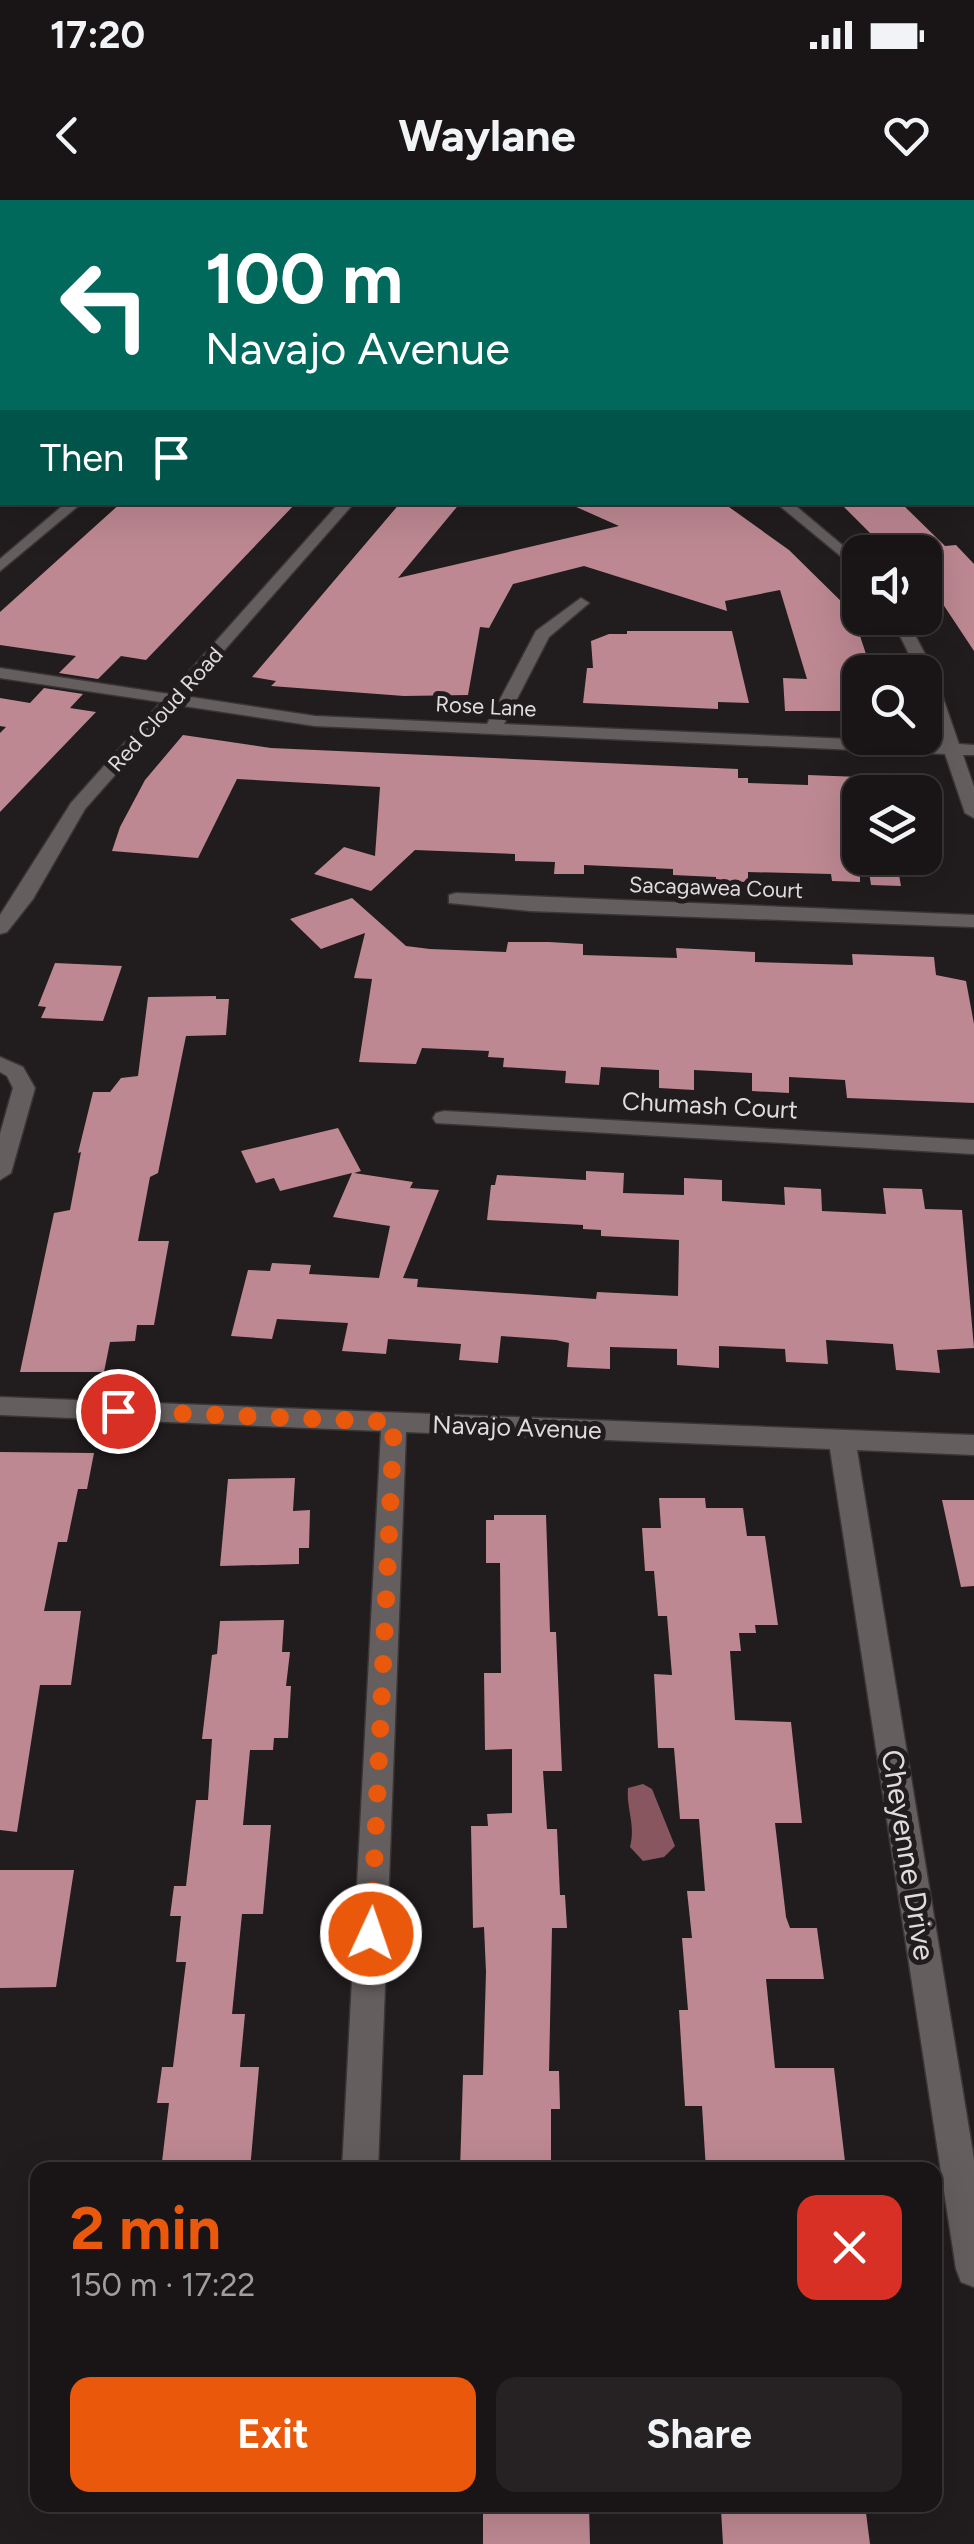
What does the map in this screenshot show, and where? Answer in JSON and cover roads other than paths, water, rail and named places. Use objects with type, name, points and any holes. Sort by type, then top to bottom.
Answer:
[{"type":"street","points":[[0,567],[72,505]]},
{"type":"street","name":"Red Cloud Road","points":[[0,928],[23,899],[76,807],[345,505]]},
{"type":"street","points":[[786,505],[842,553]]},
{"type":"street","points":[[493,729],[542,634],[582,604]]},
{"type":"street","points":[[908,635],[925,669],[974,813]]},
{"type":"street","name":"Rose Lane","points":[[0,673],[315,721],[974,750]]},
{"type":"street","name":"Sacagawea Court","points":[[456,899],[530,906],[974,921]]},
{"type":"street","points":[[0,1063],[16,1072],[24,1088],[0,1174]]},
{"type":"street","name":"Chumash Court","points":[[444,1118],[974,1147]]},
{"type":"street","name":"Navajo Avenue","points":[[0,1406],[974,1446]]},
{"type":"street","points":[[360,2162],[394,1422]]},
{"type":"street","name":"Cheyenne Drive","points":[[842,1440],[974,2269]]}]
